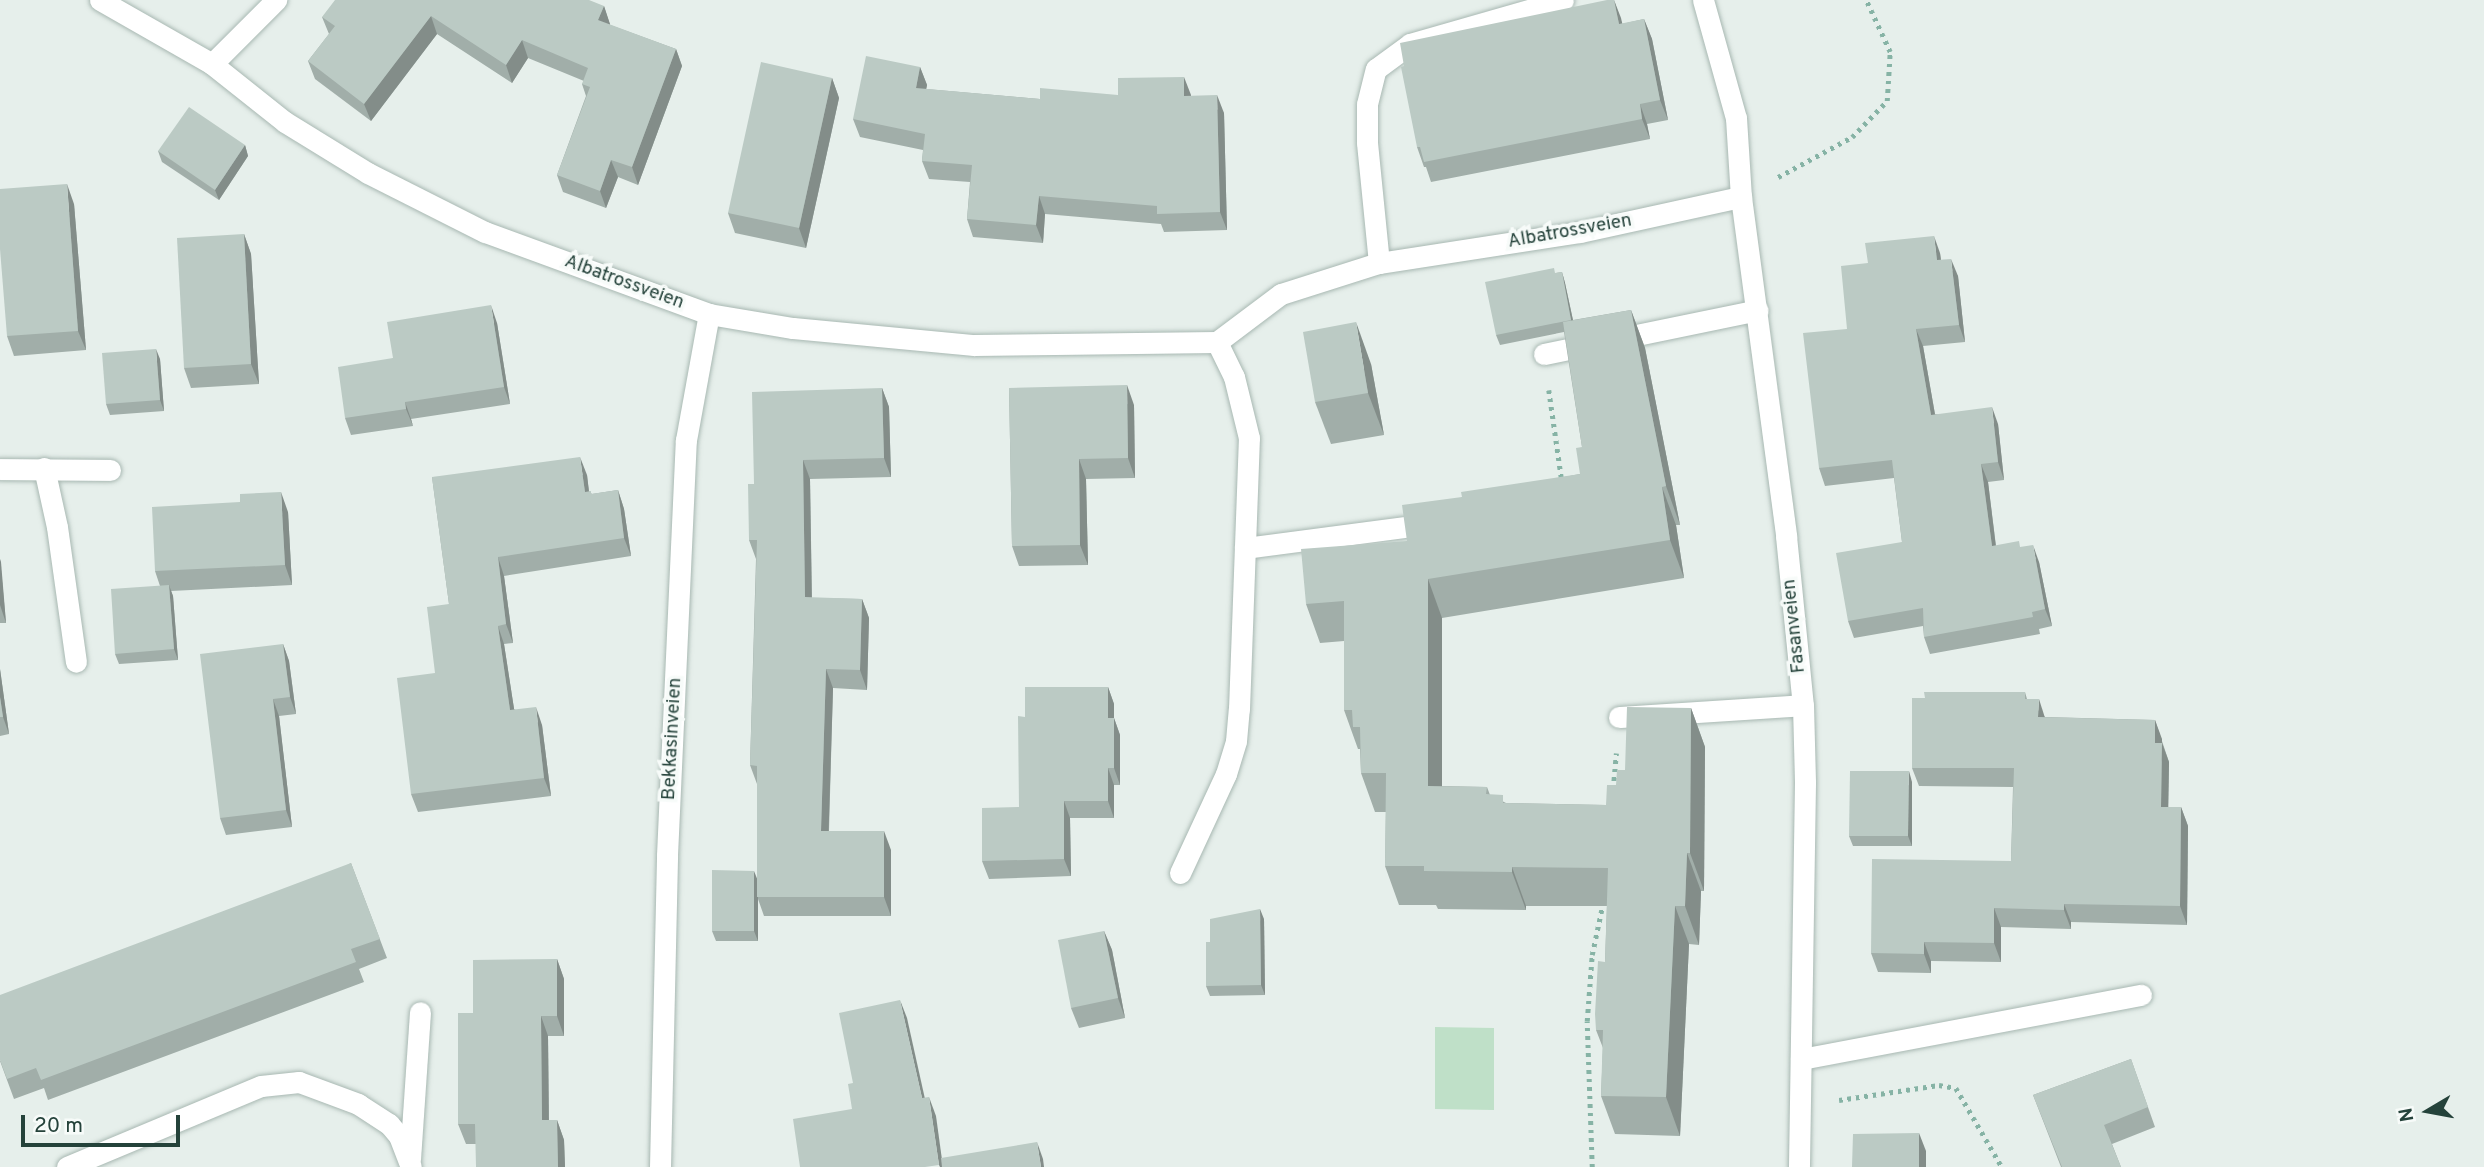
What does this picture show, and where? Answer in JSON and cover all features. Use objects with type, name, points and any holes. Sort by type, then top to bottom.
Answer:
[{"type":"street","name":"Albatrossveien","points":[[100,0],[212,64],[285,122],[368,173],[485,232],[709,314],[793,328],[974,345],[1217,342],[1281,295],[1379,263],[1580,233],[1741,197]]},
{"type":"street","points":[[212,64],[276,0]]},
{"type":"street","points":[[1379,263],[1367,142],[1367,104],[1376,69],[1410,44],[1563,0]]},
{"type":"street","points":[[1703,0],[1736,118],[1741,197]]},
{"type":"street","name":"Fasanveien","points":[[1741,197],[1758,310],[1803,705],[1799,1167]]},
{"type":"street","points":[[1544,354],[1758,310]]},
{"type":"street","name":"Bekkasinveien","points":[[660,1167],[667,855],[686,440],[709,314]]},
{"type":"street","points":[[1180,873],[1226,774],[1236,741],[1249,438],[1234,377],[1217,342]]},
{"type":"street","points":[[44,468],[57,527],[76,662]]},
{"type":"street","points":[[0,469],[110,470]]},
{"type":"street","points":[[1245,548],[1405,527]]},
{"type":"street","points":[[1619,717],[1803,705]]},
{"type":"street","points":[[1801,1059],[2141,995]]},
{"type":"street","points":[[411,1163],[420,1012]]},
{"type":"street","points":[[67,1167],[261,1086],[299,1082],[329,1090],[358,1104],[389,1124],[411,1163]]},
{"type":"path","points":[[1741,197],[1852,137],[1887,101],[1891,52],[1866,0]]},
{"type":"path","points":[[1544,354],[1563,490]]},
{"type":"path","points":[[1613,793],[1619,717]]},
{"type":"path","points":[[1592,1167],[1587,1021],[1592,955],[1604,892]]},
{"type":"path","points":[[1800,1106],[1939,1085],[1956,1088],[2002,1167]]},
{"type":"green space","points":[[1435,1027],[1494,1028],[1494,1110],[1435,1109]]},
{"type":"building","points":[[335,0],[589,0],[604,6],[598,20],[676,49],[632,167],[611,160],[600,191],[557,175],[590,87],[582,84],[588,68],[522,40],[506,65],[431,16],[364,104],[308,61],[335,26],[322,17]]},
{"type":"building","points":[[1614,0],[1619,24],[1644,19],[1660,100],[1640,104],[1642,119],[1424,162],[1420,147],[1417,147],[1401,67],[1404,66],[1400,43]]},
{"type":"building","points":[[866,56],[920,67],[916,88],[1040,99],[1040,88],[1118,95],[1118,78],[1184,77],[1184,96],[1217,95],[1220,212],[1157,214],[1157,206],[1039,196],[1036,225],[967,219],[972,165],[922,161],[925,134],[853,119]]},
{"type":"building","points":[[761,62],[832,78],[799,228],[728,213]]},
{"type":"building","points":[[189,107],[245,145],[215,190],[158,151]]},
{"type":"building","points":[[67,184],[78,331],[7,336],[0,249],[0,189]]},
{"type":"building","points":[[244,234],[251,364],[184,368],[177,238]]},
{"type":"building","points":[[1934,236],[1937,260],[1951,259],[1959,325],[1916,329],[1931,415],[1992,407],[1998,462],[1981,464],[1992,546],[2019,541],[2020,547],[2033,545],[2045,609],[2032,612],[2033,617],[1924,637],[1923,608],[1848,621],[1836,553],[1902,542],[1892,460],[1819,468],[1803,333],[1847,329],[1841,266],[1868,263],[1865,243]]},
{"type":"building","points":[[1554,268],[1555,273],[1562,272],[1571,320],[1496,335],[1485,282]]},
{"type":"building","points":[[491,305],[504,387],[405,402],[406,409],[345,418],[338,367],[393,358],[387,322]]},
{"type":"building","points":[[1631,310],[1666,486],[1662,487],[1670,540],[1428,579],[1428,786],[1487,787],[1486,794],[1503,795],[1503,803],[1606,805],[1607,785],[1616,785],[1617,770],[1625,770],[1627,707],[1691,708],[1690,853],[1687,853],[1685,906],[1675,906],[1666,1097],[1601,1096],[1603,1030],[1596,1030],[1595,1014],[1598,961],[1605,962],[1608,868],[1512,867],[1512,872],[1424,871],[1424,866],[1385,866],[1386,773],[1361,773],[1360,727],[1353,727],[1352,710],[1344,710],[1344,601],[1306,604],[1301,549],[1407,541],[1402,505],[1462,497],[1461,492],[1580,474],[1576,448],[1582,447],[1563,322]]},
{"type":"building","points":[[1356,322],[1368,393],[1315,402],[1303,332]]},
{"type":"building","points":[[156,349],[160,400],[106,404],[102,353]]},
{"type":"building","points":[[1127,385],[1128,458],[1079,459],[1080,545],[1012,546],[1009,388]]},
{"type":"building","points":[[882,388],[884,458],[803,460],[805,597],[862,599],[860,670],[826,669],[821,831],[884,831],[884,897],[757,897],[757,766],[750,765],[757,540],[749,540],[748,484],[754,484],[752,392]]},
{"type":"building","points":[[580,457],[585,492],[591,491],[591,494],[618,490],[624,538],[498,557],[506,624],[498,626],[510,710],[536,707],[544,778],[411,794],[397,678],[435,673],[427,607],[449,604],[432,477]]},
{"type":"building","points":[[281,492],[285,565],[155,571],[152,507],[240,502],[240,494]]},
{"type":"building","points":[[169,585],[174,649],[115,654],[111,589]]},
{"type":"building","points":[[283,644],[290,697],[273,699],[286,810],[220,818],[200,654]]},
{"type":"building","points":[[1025,687],[1108,687],[1108,718],[1114,718],[1114,768],[1108,768],[1108,801],[1064,801],[1064,859],[982,861],[982,808],[1019,807],[1018,716],[1025,717]]},
{"type":"building","points":[[1924,692],[2025,692],[2025,699],[2039,699],[2038,717],[2155,720],[2155,743],[2162,743],[2161,807],[2181,807],[2180,906],[2064,904],[2064,910],[1994,908],[1994,943],[1924,942],[1924,954],[1871,953],[1872,859],[2011,861],[2014,768],[1912,768],[1912,698],[1925,698]]},
{"type":"building","points":[[1850,771],[1909,771],[1908,836],[1849,836]]},
{"type":"building","points":[[351,863],[380,939],[351,949],[356,962],[41,1080],[36,1068],[7,1079],[0,1060],[0,995]]},
{"type":"building","points":[[712,870],[754,871],[754,931],[712,931]]},
{"type":"building","points":[[1260,909],[1261,985],[1206,986],[1206,942],[1210,942],[1210,919]]},
{"type":"building","points":[[1104,931],[1118,998],[1071,1008],[1058,940]]},
{"type":"building","points":[[557,959],[557,1016],[541,1016],[542,1120],[557,1120],[558,1167],[476,1167],[475,1124],[458,1124],[458,1013],[473,1013],[473,960]]},
{"type":"building","points":[[900,1000],[922,1098],[929,1097],[939,1165],[800,1167],[793,1119],[852,1109],[848,1084],[853,1083],[839,1013]]},
{"type":"building","points":[[2131,1059],[2148,1107],[2104,1125],[2121,1167],[2062,1167],[2033,1095]]},
{"type":"building","points":[[1919,1133],[1919,1167],[1852,1167],[1853,1134]]},
{"type":"building","points":[[1037,1142],[1041,1167],[942,1167],[941,1158]]}]
